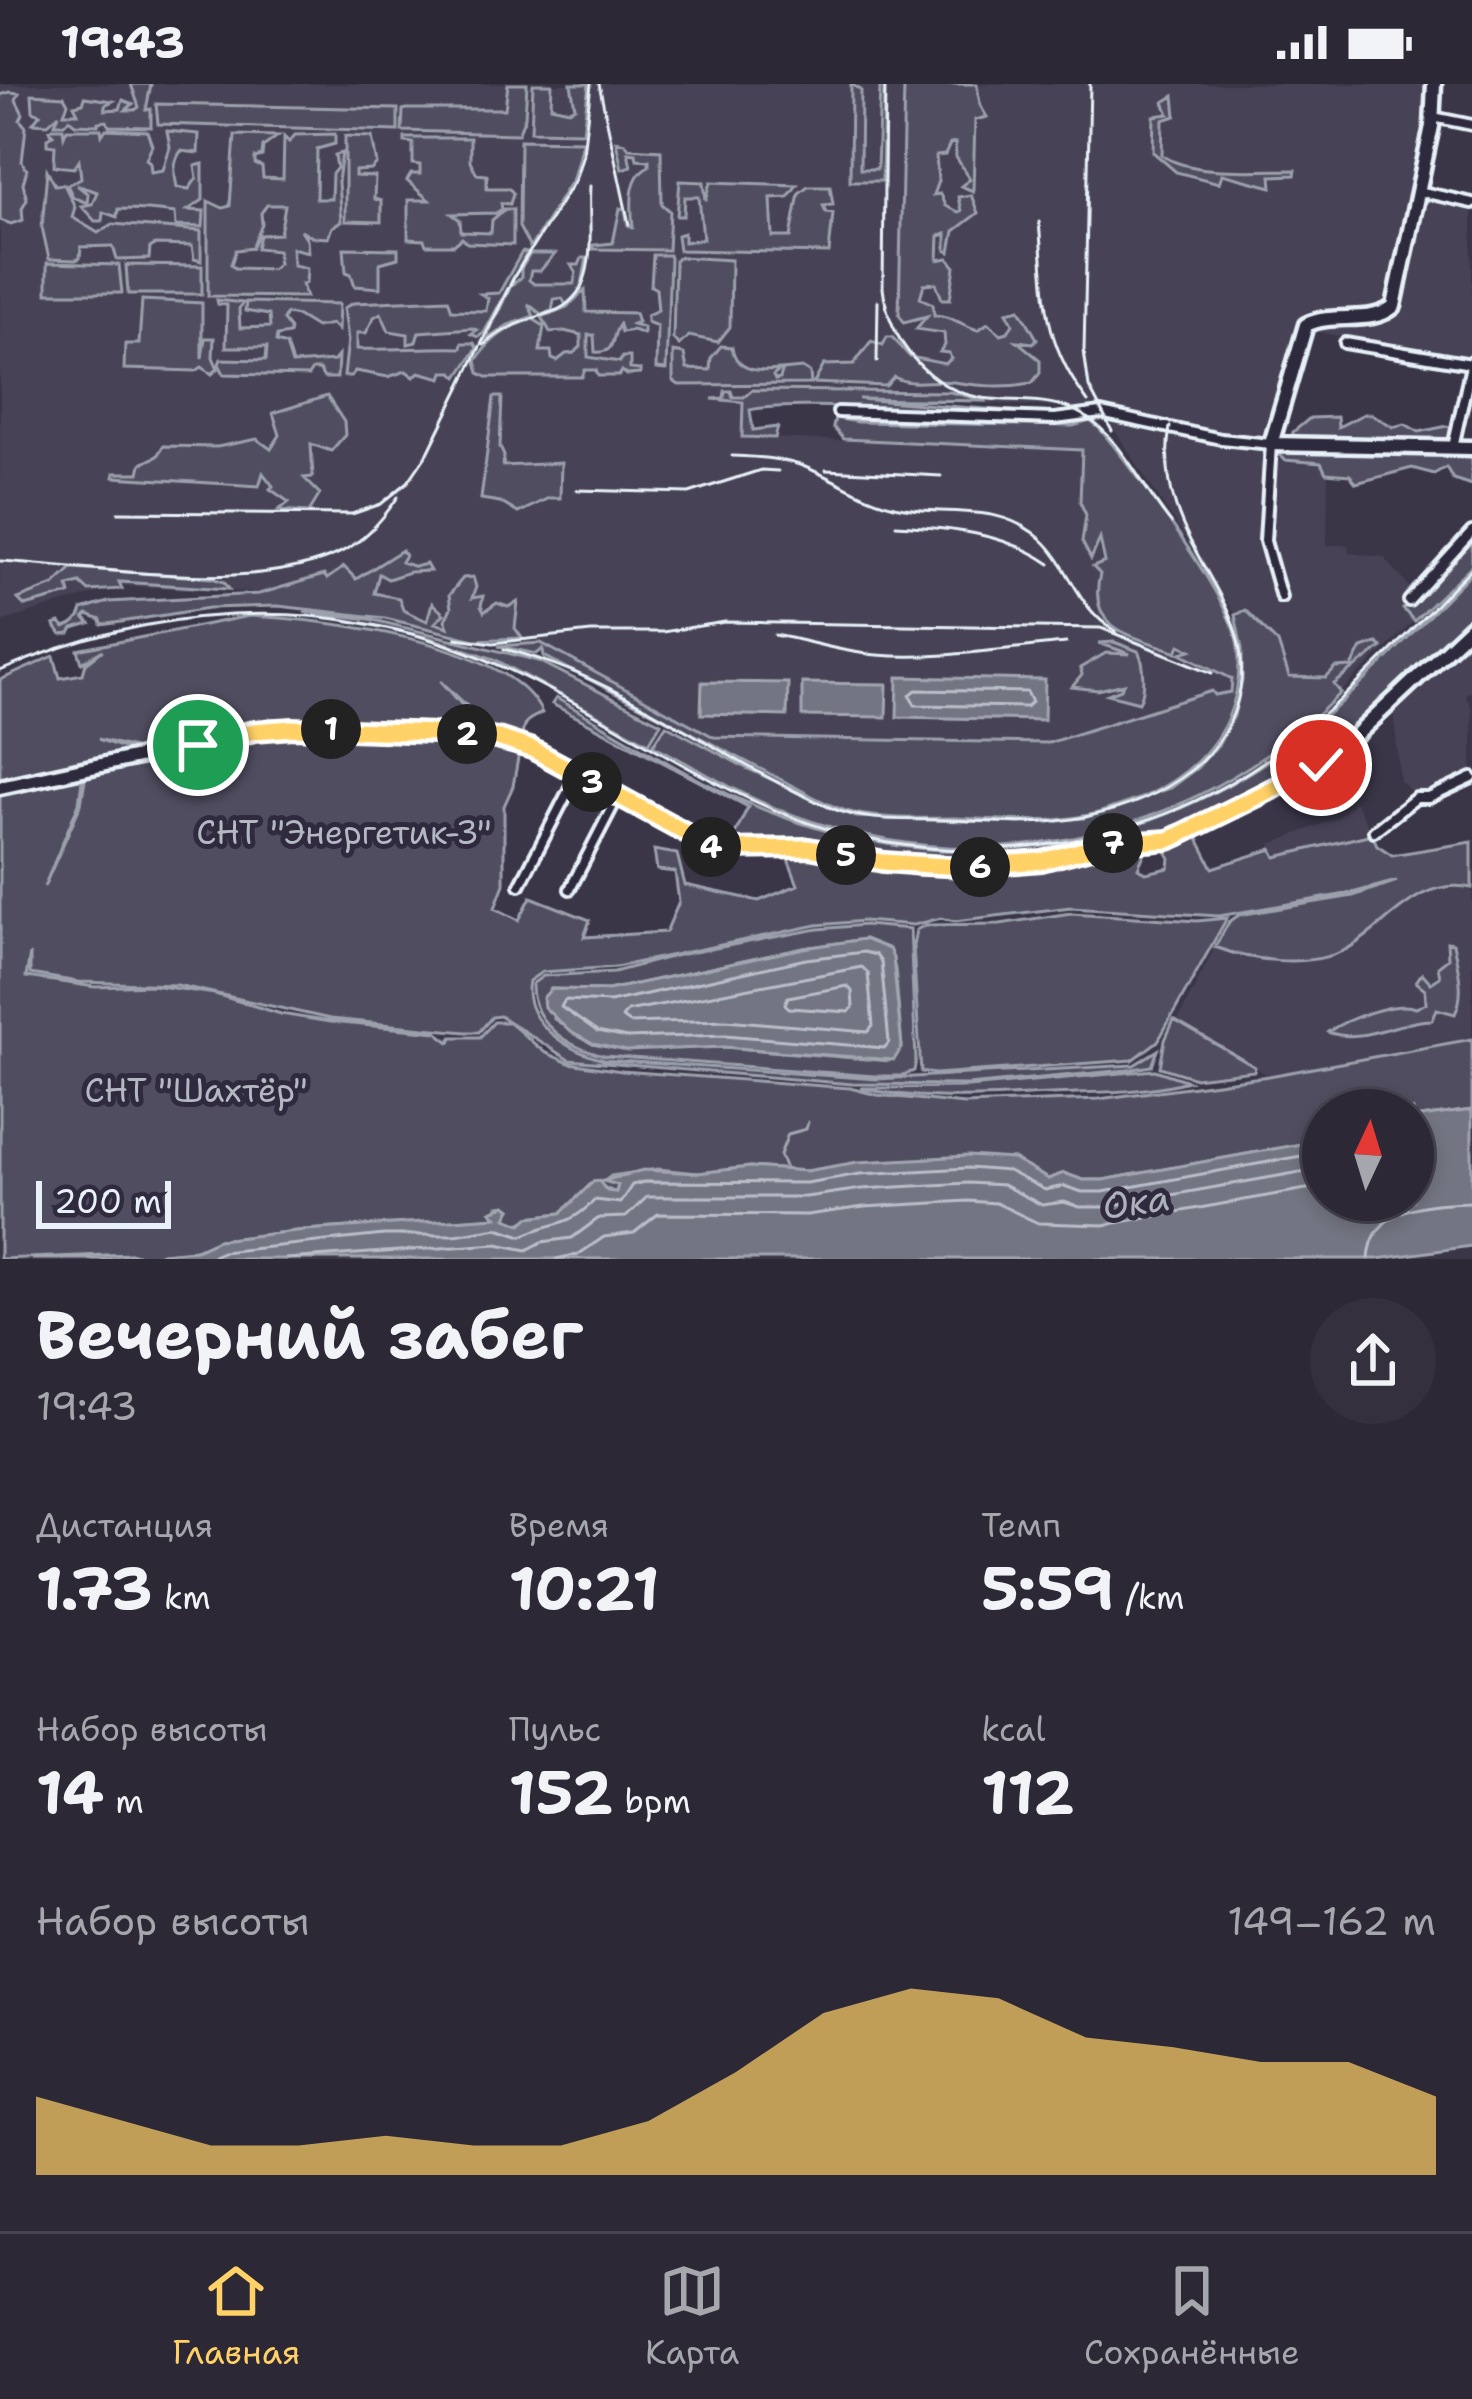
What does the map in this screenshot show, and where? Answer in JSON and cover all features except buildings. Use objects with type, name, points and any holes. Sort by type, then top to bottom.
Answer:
[{"type":"main road","points":[[1434,84],[1433,117],[1394,306],[1381,315],[1321,319],[1306,325],[1271,444],[1472,448]]},
{"type":"main road","points":[[0,787],[271,728],[479,736],[532,749],[716,849],[809,848],[916,866],[994,867],[1042,861],[1106,844],[1163,842],[1180,836],[1337,753],[1472,626]]},
{"type":"street","points":[[1433,117],[1472,125]]},
{"type":"street","points":[[1418,191],[1472,202]]},
{"type":"street","points":[[1345,343],[1472,361],[1453,447]]},
{"type":"street","points":[[838,412],[1055,419],[1101,413],[1222,439],[1271,444],[1264,541],[1281,597]]},
{"type":"street","points":[[1409,601],[1472,532]]},
{"type":"street","points":[[520,885],[577,774]]},
{"type":"street","points":[[1374,831],[1416,798],[1429,798],[1472,778]]},
{"type":"street","points":[[570,889],[618,796]]},
{"type":"shaded area","points":[[0,84],[1437,84],[1422,195],[1472,207],[1472,361],[1302,329],[1270,459],[1328,462],[1327,545],[1348,545],[1349,553],[1384,557],[1417,596],[1403,609],[1414,621],[1341,692],[1333,684],[1289,677],[1284,654],[1261,627],[1245,610],[1235,615],[1106,417],[1107,409],[1086,415],[1061,407],[757,395],[743,402],[742,437],[1082,450],[1080,502],[1115,602],[1232,676],[1231,691],[1215,695],[1212,690],[1048,742],[714,736],[541,643],[474,638],[364,597],[121,586],[0,622]]},
{"type":"shaded area","points":[[1472,630],[1472,689],[1465,695],[1472,709],[1472,774],[1423,798],[1400,781],[1393,705]]},
{"type":"shaded area","points":[[1355,801],[1372,834],[1276,858],[1271,844],[1337,818]]},
{"type":"shaded area","points":[[1472,888],[1472,1039],[1269,1076],[1178,1020],[1215,947],[1243,958],[1295,960],[1342,951],[1417,894]]},
{"type":"green space","points":[[131,84],[151,84],[146,110],[151,109],[151,127],[109,126],[107,121],[75,124],[69,119],[55,124],[59,114],[48,124],[33,123],[40,114],[33,111],[32,94],[64,96],[68,103],[64,113],[78,113],[74,105],[83,103],[85,97],[113,101],[105,110],[120,109],[123,100],[133,104],[126,110],[135,110],[139,107]]},
{"type":"green space","points":[[508,84],[527,84],[525,117],[518,134],[402,131],[403,110],[407,109],[505,109]]},
{"type":"green space","points":[[533,84],[552,84],[551,106],[569,110],[575,107],[571,84],[589,84],[583,132],[531,131]]},
{"type":"green space","points":[[851,84],[861,90],[860,169],[877,169],[880,88],[884,87],[882,181],[850,181]]},
{"type":"green space","points":[[904,84],[977,84],[987,117],[975,120],[973,191],[961,186],[970,179],[956,157],[955,143],[945,155],[936,156],[938,181],[933,195],[940,194],[945,206],[958,212],[958,197],[971,195],[978,213],[954,231],[950,252],[946,234],[939,236],[938,260],[948,258],[955,267],[950,299],[942,299],[936,283],[924,284],[920,298],[933,304],[934,315],[978,330],[988,323],[1001,334],[1013,323],[1007,312],[1020,309],[1037,339],[1017,341],[1040,360],[1040,373],[1032,383],[992,386],[908,382],[894,377],[886,386],[814,383],[824,365],[854,364],[871,341],[883,345],[887,337],[910,357],[945,364],[951,359],[949,353],[940,352],[944,333],[916,329],[927,316],[904,322],[899,314]]},
{"type":"green space","points":[[19,93],[20,120],[26,127],[22,162],[27,170],[23,220],[11,224],[0,220],[0,95]]},
{"type":"green space","points":[[1174,96],[1176,116],[1163,120],[1162,155],[1207,169],[1296,170],[1295,175],[1271,176],[1272,187],[1222,174],[1219,183],[1176,172],[1153,152],[1154,116],[1169,114],[1164,102]]},
{"type":"green space","points":[[156,104],[398,109],[398,131],[158,124]]},
{"type":"green space","points":[[53,128],[63,128],[64,136],[67,129],[101,129],[102,135],[106,129],[147,131],[152,145],[146,159],[151,172],[163,170],[170,147],[167,131],[199,134],[198,153],[181,151],[175,172],[177,187],[189,189],[197,178],[195,166],[203,164],[203,200],[188,210],[204,211],[203,227],[176,226],[175,213],[139,209],[118,209],[117,217],[103,212],[102,221],[95,221],[81,206],[92,204],[97,192],[77,185],[88,194],[87,203],[73,197],[67,185],[81,178],[79,160],[74,168],[54,166],[55,146],[47,145]]},
{"type":"green space","points":[[335,134],[335,144],[317,149],[316,199],[331,199],[335,155],[342,153],[341,222],[332,227],[328,238],[301,230],[308,252],[292,248],[293,265],[307,268],[302,284],[306,297],[208,296],[208,201],[230,206],[235,135],[278,136],[263,147],[255,164],[262,167],[263,178],[283,179],[284,137],[289,142],[295,135]],"holes":[[[267,205],[285,205],[280,234],[260,235],[257,248],[278,250],[278,264],[272,269],[235,268],[231,264],[236,250],[252,248]]]},
{"type":"green space","points":[[345,136],[372,137],[377,164],[371,170],[355,171],[355,176],[375,177],[374,199],[381,201],[381,222],[345,221]]},
{"type":"green space","points":[[405,138],[470,138],[470,161],[477,174],[487,175],[487,188],[509,188],[513,193],[510,204],[501,203],[496,213],[452,214],[460,220],[461,232],[491,233],[492,220],[505,209],[513,209],[513,245],[467,243],[462,238],[454,245],[426,245],[424,240],[408,239],[408,200],[429,200],[407,181],[411,174],[420,174],[420,165],[413,164],[413,143]]},
{"type":"green space","points":[[520,140],[583,141],[573,178],[530,248],[519,227]]},
{"type":"green space","points":[[616,141],[629,148],[661,150],[662,204],[670,211],[668,250],[593,249],[593,245],[613,243],[620,208],[633,227],[634,184],[649,166],[649,160],[628,152],[631,166],[622,169]]},
{"type":"green space","points":[[47,170],[55,185],[64,184],[75,207],[72,217],[98,233],[113,224],[201,231],[201,261],[194,259],[192,246],[155,245],[149,259],[117,260],[113,246],[81,247],[76,260],[49,259],[42,227]]},
{"type":"green space","points":[[680,181],[704,182],[706,200],[711,182],[797,185],[788,197],[771,198],[773,237],[791,237],[799,193],[808,186],[830,186],[833,204],[823,205],[833,213],[829,253],[679,250],[677,235],[684,233],[684,242],[703,239],[699,197],[685,197],[684,216],[677,216]]},
{"type":"green space","points":[[344,248],[398,249],[398,258],[380,263],[380,288],[355,286],[346,272]]},
{"type":"green space","points":[[522,252],[527,253],[478,337],[471,334],[477,330],[472,328],[419,332],[416,342],[408,344],[408,334],[389,331],[381,313],[366,333],[357,333],[357,349],[461,348],[462,343],[474,343],[477,348],[458,377],[453,372],[444,372],[442,378],[419,372],[414,377],[406,371],[388,377],[355,371],[344,376],[348,340],[344,308],[353,303],[448,299],[452,310],[486,311],[488,298],[481,294],[499,293]]},
{"type":"green space","points":[[530,254],[555,254],[540,271],[531,271],[529,280],[534,284],[574,284],[576,272],[571,265],[587,258],[581,290],[566,305],[562,298],[554,299],[552,311],[541,314],[528,304],[534,316],[508,325],[485,341],[511,285],[521,278]]},
{"type":"green space","points":[[653,255],[670,258],[666,370],[656,369],[657,326],[647,322],[647,315],[658,310],[656,289],[651,286]]},
{"type":"green space","points":[[675,260],[731,260],[730,327],[718,342],[689,336],[679,345],[673,339]]},
{"type":"green space","points":[[47,263],[119,265],[122,293],[47,293]]},
{"type":"green space","points":[[126,265],[202,266],[202,294],[128,294]]},
{"type":"green space","points":[[585,290],[586,312],[635,313],[638,322],[633,324],[643,327],[643,334],[621,332],[619,325],[610,348],[602,352],[595,352],[594,335],[588,335],[588,357],[620,362],[630,357],[630,369],[640,374],[622,371],[619,376],[598,376],[596,370],[585,370],[582,377],[487,377],[479,373],[476,361],[493,340],[533,319],[544,326],[540,351],[551,351],[557,361],[574,353],[581,347],[581,335],[550,332],[542,317],[567,307]]},
{"type":"green space","points":[[142,300],[202,303],[202,358],[205,338],[214,338],[218,369],[212,374],[202,367],[196,371],[124,369],[125,344],[139,344]]},
{"type":"green space","points":[[217,300],[243,303],[240,328],[270,327],[269,315],[245,311],[246,302],[339,304],[338,330],[332,324],[316,327],[286,314],[283,320],[289,334],[277,336],[276,342],[286,345],[292,364],[334,361],[338,356],[337,378],[324,378],[319,370],[308,376],[224,374],[221,359],[266,360],[267,347],[226,347],[227,305]]},
{"type":"green space","points":[[721,346],[732,347],[738,361],[750,369],[780,370],[775,380],[782,370],[802,368],[810,373],[811,384],[679,385],[673,381],[673,352],[684,354],[687,369],[710,370],[711,358]]},
{"type":"green space","points":[[752,390],[950,392],[987,401],[859,399],[1051,414],[770,407],[750,410],[753,430],[778,427],[775,438],[742,437],[743,402],[712,399],[724,398],[725,391],[744,397]]},
{"type":"green space","points":[[327,396],[344,422],[345,435],[331,451],[311,444],[313,477],[304,478],[320,494],[309,512],[279,510],[289,502],[270,489],[273,486],[263,473],[259,486],[114,477],[114,473],[139,473],[141,464],[157,456],[163,446],[217,447],[257,439],[271,449],[280,435],[273,413]]},
{"type":"green space","points":[[494,397],[502,397],[503,466],[561,463],[560,498],[549,498],[518,513],[500,502],[481,499]]},
{"type":"green space","points":[[1364,414],[1419,432],[1447,426],[1453,429],[1452,439],[1445,443],[1292,438],[1310,418],[1337,417],[1338,427]]},
{"type":"green space","points":[[835,418],[1073,426],[1090,421],[1099,428],[1178,533],[1232,626],[1238,647],[1237,685],[1228,718],[1210,747],[1187,771],[1158,790],[1091,815],[1030,821],[866,815],[816,798],[544,656],[543,649],[537,654],[498,646],[541,643],[714,737],[1048,743],[1212,691],[1215,695],[1231,692],[1232,679],[1181,653],[1191,650],[1180,645],[1177,652],[1144,641],[1107,620],[1097,593],[1100,574],[1093,567],[1105,562],[1100,539],[1091,559],[1082,542],[1086,515],[1080,502],[1082,450],[843,439],[833,427]]},
{"type":"green space","points":[[1284,449],[1472,452],[1472,485],[1453,479],[1446,467],[1434,474],[1412,468],[1356,483],[1350,475],[1326,473],[1321,463],[1285,460],[1280,455]]},
{"type":"green space","points":[[1472,536],[1472,565],[1414,621],[1403,609]]},
{"type":"green space","points":[[402,550],[401,562],[415,567],[426,564],[430,571],[388,579],[379,574],[374,593],[399,598],[403,610],[427,621],[432,603],[444,614],[435,623],[448,627],[449,595],[463,578],[473,577],[472,598],[483,596],[484,612],[497,603],[508,607],[518,602],[515,628],[522,638],[475,640],[385,618],[278,606],[209,608],[102,625],[101,620],[87,615],[84,618],[90,624],[61,635],[54,625],[68,627],[82,610],[108,602],[259,594],[324,575],[327,579],[344,567],[356,579]]},
{"type":"green space","points":[[72,568],[212,578],[229,589],[119,582],[122,589],[89,591],[80,583],[68,586],[70,594],[25,606],[18,599],[54,585]]},
{"type":"green space","points":[[1472,572],[1472,621],[1328,756],[1160,838],[995,862],[950,863],[729,846],[748,807],[552,704],[556,698],[738,799],[832,832],[899,846],[967,851],[1034,847],[1100,835],[1164,815],[1227,786],[1286,748],[1335,708]]},
{"type":"green space","points":[[1245,610],[1278,643],[1289,677],[1326,678],[1336,668],[1352,667],[1362,648],[1377,643],[1382,647],[1334,684],[1341,693],[1281,745],[1216,786],[1148,817],[1076,838],[1002,847],[927,845],[851,833],[759,801],[653,745],[666,725],[746,768],[856,817],[1019,823],[1084,818],[1170,788],[1219,744],[1234,716],[1242,681],[1235,615]]},
{"type":"green space","points":[[304,611],[370,619],[539,661],[661,723],[649,743],[494,659],[427,637]]},
{"type":"green space","points":[[249,616],[365,629],[454,651],[523,688],[542,713],[526,722],[522,740],[482,733],[470,709],[441,681],[474,719],[476,730],[293,724],[145,751],[98,739],[130,755],[0,784],[0,680],[54,656],[60,678],[83,674],[86,663],[103,650],[82,663],[78,650]]},
{"type":"green space","points":[[1114,642],[1138,651],[1144,684],[1139,702],[1108,694],[1124,684],[1098,690],[1072,687],[1082,675],[1080,668],[1106,653],[1130,654],[1099,643]]},
{"type":"green space","points":[[277,732],[520,747],[504,806],[504,884],[495,908],[519,920],[531,897],[590,920],[584,937],[666,932],[679,902],[675,872],[657,870],[654,850],[677,854],[685,885],[759,901],[798,885],[784,849],[929,871],[1100,848],[1147,848],[1138,868],[1146,873],[1169,868],[1163,846],[1194,831],[1213,868],[1272,849],[1276,857],[1372,834],[1377,845],[1392,855],[1472,842],[1472,888],[1452,886],[1418,897],[1343,951],[1312,960],[1262,959],[1215,947],[1229,922],[1239,915],[1353,896],[1397,881],[1219,916],[1071,907],[955,921],[941,918],[914,925],[864,921],[817,925],[616,967],[542,972],[529,981],[532,1010],[550,1033],[604,1060],[877,1079],[1134,1065],[1158,1050],[1152,1066],[967,1085],[852,1084],[569,1060],[500,1016],[492,1017],[479,1032],[330,1019],[177,985],[78,982],[30,974],[30,954],[26,977],[95,987],[152,985],[215,994],[281,1014],[437,1032],[450,1042],[452,1037],[480,1037],[494,1022],[509,1022],[544,1052],[569,1063],[850,1088],[964,1104],[1099,1099],[1269,1076],[1472,1039],[1472,1110],[1434,1115],[1434,1089],[1302,1089],[1302,1144],[1103,1180],[1064,1173],[1048,1179],[1013,1159],[806,1171],[658,1169],[611,1176],[605,1181],[618,1185],[616,1193],[593,1182],[561,1213],[529,1217],[521,1224],[505,1218],[511,1209],[506,1205],[498,1206],[499,1217],[218,1240],[196,1250],[149,1259],[133,1254],[0,1259],[0,791],[83,773],[79,803],[44,887],[81,804],[86,773]]},
{"type":"green space","points":[[1071,913],[1197,921],[1227,918],[1158,1041],[1133,1060],[921,1072],[916,930],[926,925],[1000,924]]},
{"type":"green space","points":[[865,925],[910,929],[914,1071],[875,1076],[604,1056],[554,1032],[533,998],[532,984],[543,976],[614,972],[818,929]],"holes":[[[864,939],[889,949],[902,1047],[889,1061],[724,1047],[627,1050],[593,1044],[554,1019],[551,989],[608,990]]]},
{"type":"green space","points":[[1447,942],[1453,943],[1460,979],[1455,1014],[1437,1009],[1432,1020],[1354,1036],[1328,1032],[1371,1012],[1426,1003],[1425,989],[1416,982],[1422,973],[1431,983],[1440,977],[1438,966],[1448,958]]},
{"type":"green space","points":[[1174,1020],[1255,1067],[1254,1071],[1195,1078],[1160,1067]]},
{"type":"green space","points":[[1155,1070],[1188,1081],[1132,1090],[968,1097],[861,1088],[968,1087]]},
{"type":"water","points":[[898,677],[1045,680],[1044,720],[897,717]]},
{"type":"water","points":[[702,682],[788,683],[787,716],[701,714]]},
{"type":"water","points":[[802,683],[887,684],[886,717],[802,716]]},
{"type":"water","points":[[864,939],[889,949],[893,958],[902,1047],[894,1060],[724,1047],[627,1051],[593,1044],[569,1031],[544,1007],[543,998],[551,989],[608,990]]},
{"type":"water","name":"Ока","points":[[1472,1110],[1472,1246],[1377,1259],[149,1259],[196,1250],[218,1240],[497,1217],[491,1211],[506,1205],[511,1209],[506,1218],[521,1224],[529,1217],[561,1213],[593,1182],[616,1192],[618,1185],[603,1181],[643,1170],[698,1173],[750,1167],[806,1171],[858,1162],[968,1156],[1013,1159],[1048,1179],[1064,1173],[1103,1180],[1302,1144],[1302,1221],[1434,1221],[1434,1115]]},
{"type":"water","points":[[133,1254],[149,1259],[31,1259]]},
{"type":"waterway","points":[[786,1169],[780,1155],[788,1134],[806,1129],[808,1122]]},
{"type":"railway","points":[[118,512],[352,514],[381,504],[408,482],[428,453],[515,275],[575,180],[583,154],[591,84]]},
{"type":"railway","points":[[599,84],[629,224]]},
{"type":"railway","points":[[885,84],[883,288],[903,344],[929,373],[962,393],[1046,403],[1083,415],[1121,450],[1171,523]]},
{"type":"railway","points":[[1090,84],[1084,351],[1089,387],[1112,431]]},
{"type":"railway","points":[[484,345],[568,303],[579,291],[589,258],[590,186]]},
{"type":"railway","points":[[1039,222],[1048,316],[1062,358],[1088,402]]},
{"type":"railway","points":[[877,361],[878,301]]},
{"type":"railway","points":[[504,649],[590,679],[790,789],[845,813],[889,819],[1031,823],[1113,810],[1167,787],[1190,771],[1226,729],[1237,702],[1242,666],[1236,632],[1176,506],[1168,469],[1170,427]]},
{"type":"railway","points":[[732,456],[796,464],[899,507],[1008,519],[1041,539],[1092,612],[1116,631]]},
{"type":"railway","points":[[577,490],[689,493],[761,470],[778,471]]},
{"type":"railway","points":[[826,470],[941,476]]},
{"type":"railway","points":[[0,561],[168,575],[254,574],[294,568],[351,547],[398,497]]},
{"type":"railway","points":[[896,525],[996,539],[1050,564]]},
{"type":"railway","points":[[0,671],[114,632],[173,621],[232,615],[350,621],[409,633],[506,668],[727,788],[825,828],[886,842],[949,849],[1012,848],[1075,840],[1137,824],[1195,801],[1251,770],[1339,701],[1472,568]]},
{"type":"railway","points":[[456,638],[493,643],[591,632],[662,632],[725,622],[1101,628],[1213,673]]},
{"type":"railway","points":[[775,635],[852,652],[900,656],[1066,643]]},
{"type":"route","points":[[198,745],[271,728],[498,738],[532,749],[716,849],[784,846],[916,866],[961,867],[1042,861],[1106,844],[1169,840],[1321,765]]},
{"type":"park label","name":"СНТ \"Энергетик-3\"","points":[[344,832]]},
{"type":"park label","name":"СНТ \"Шахтёр\"","points":[[196,1090]]}]
